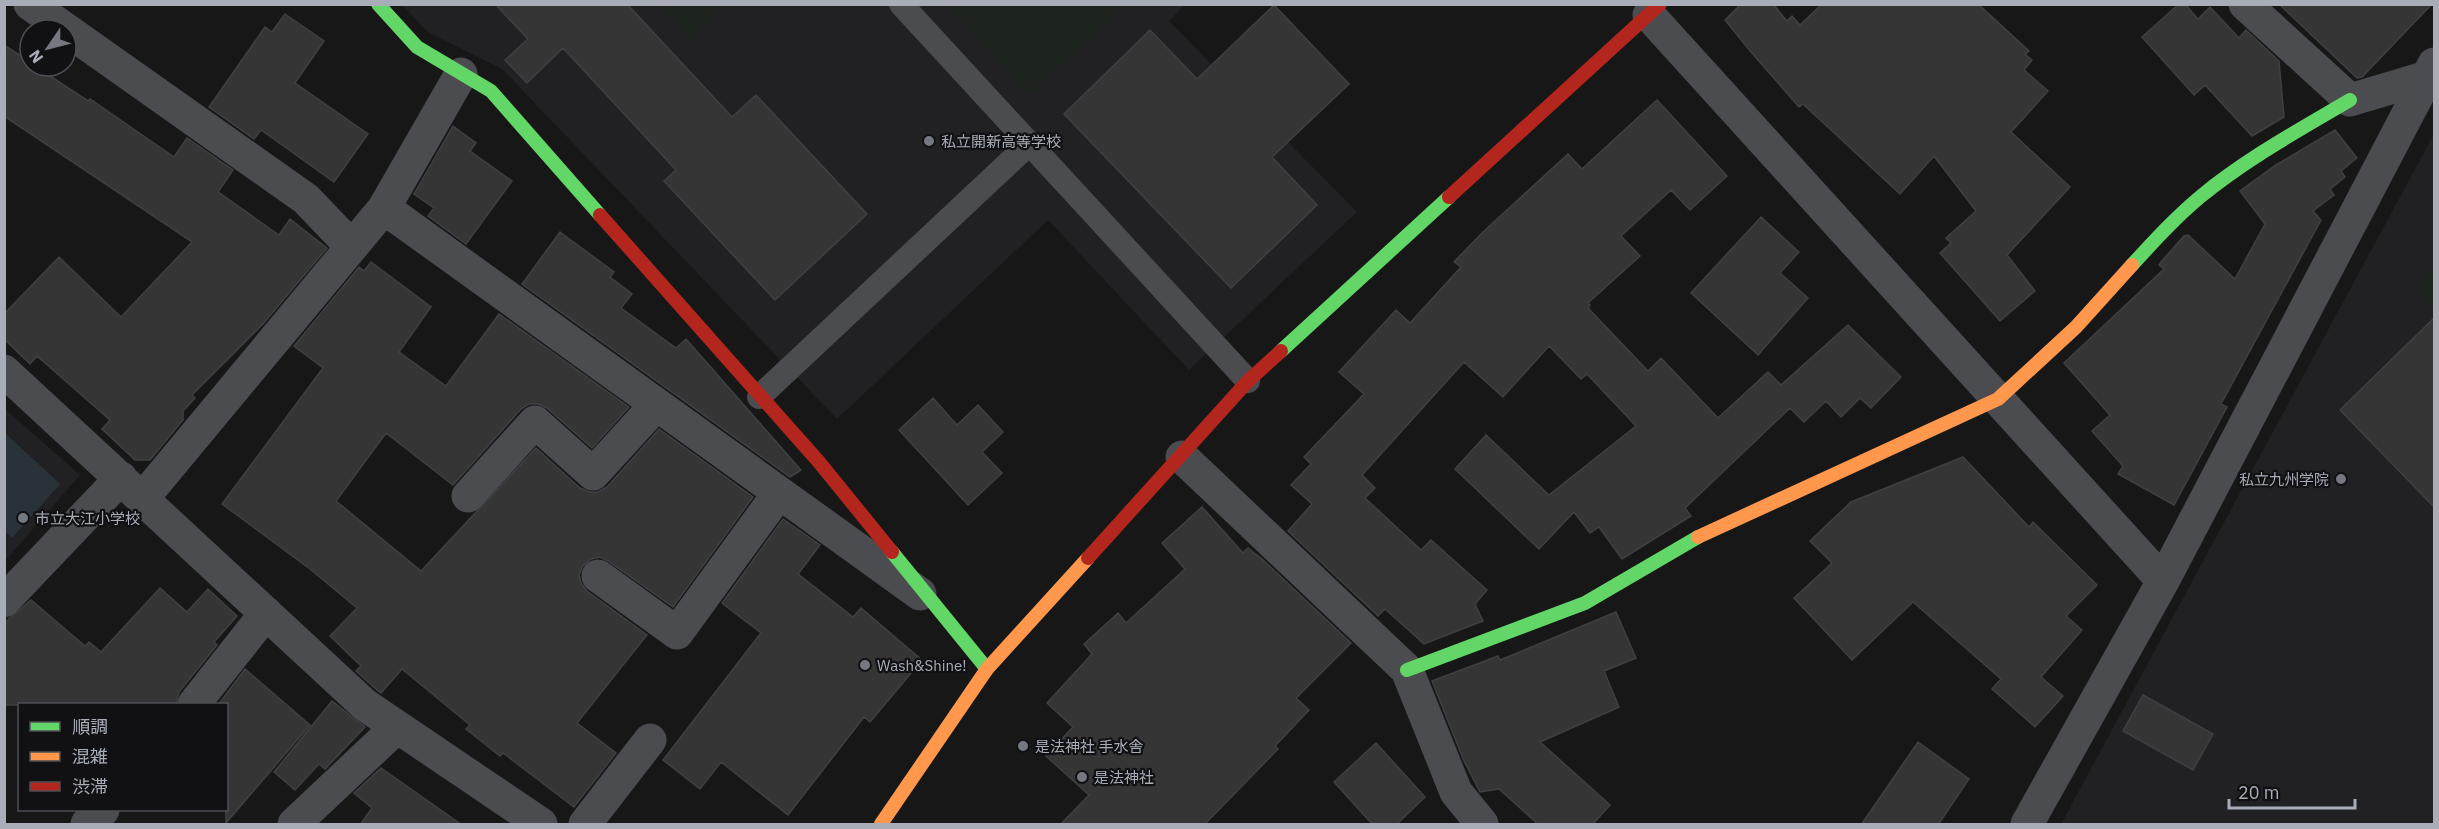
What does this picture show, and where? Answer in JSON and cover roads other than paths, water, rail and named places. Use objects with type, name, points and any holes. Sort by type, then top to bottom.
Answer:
[{"type":"street","points":[[30,4],[306,199],[351,246]]},
{"type":"street","points":[[378,4],[417,47],[491,91],[759,397],[819,462],[987,669]]},
{"type":"street","points":[[2245,4],[2350,100]]},
{"type":"street","points":[[882,825],[987,669],[1182,457],[1248,381],[1654,10],[1998,399],[2163,581]]},
{"type":"street","points":[[1407,670],[1585,603],[1690,541],[1998,399],[2076,327],[2168,226],[2201,196],[2266,149],[2350,100],[2431,71]]},
{"type":"street","points":[[2027,825],[2163,581],[2431,71]]},
{"type":"street","points":[[4,601],[132,488],[384,208],[461,74]]},
{"type":"street","points":[[384,208],[933,603]]},
{"type":"street","points":[[4,371],[365,705],[541,825]]},
{"type":"street","points":[[468,496],[535,422],[593,474],[656,405]]},
{"type":"street","points":[[1182,457],[1407,670],[1456,792],[1482,825]]},
{"type":"street","points":[[598,576],[677,633],[779,493]]},
{"type":"street","points":[[196,703],[266,613]]},
{"type":"street","points":[[294,825],[397,727]]},
{"type":"street","points":[[585,825],[650,740]]},
{"type":"street","points":[[87,825],[102,811]]},
{"type":"lane","points":[[900,4],[1248,381]]},
{"type":"lane","points":[[759,397],[1029,144]]},
{"type":"place","name":"私立開新高等学校","points":[[929,141]]},
{"type":"place","name":"私立九州学院","points":[[2341,479]]},
{"type":"place","name":"市立大江小学校","points":[[23,518]]},
{"type":"place","name":"Wash&Shine!","points":[[865,665]]},
{"type":"place","name":"是法神社 手水舎","points":[[1023,746]]},
{"type":"place","name":"是法神社","points":[[1082,777]]}]
